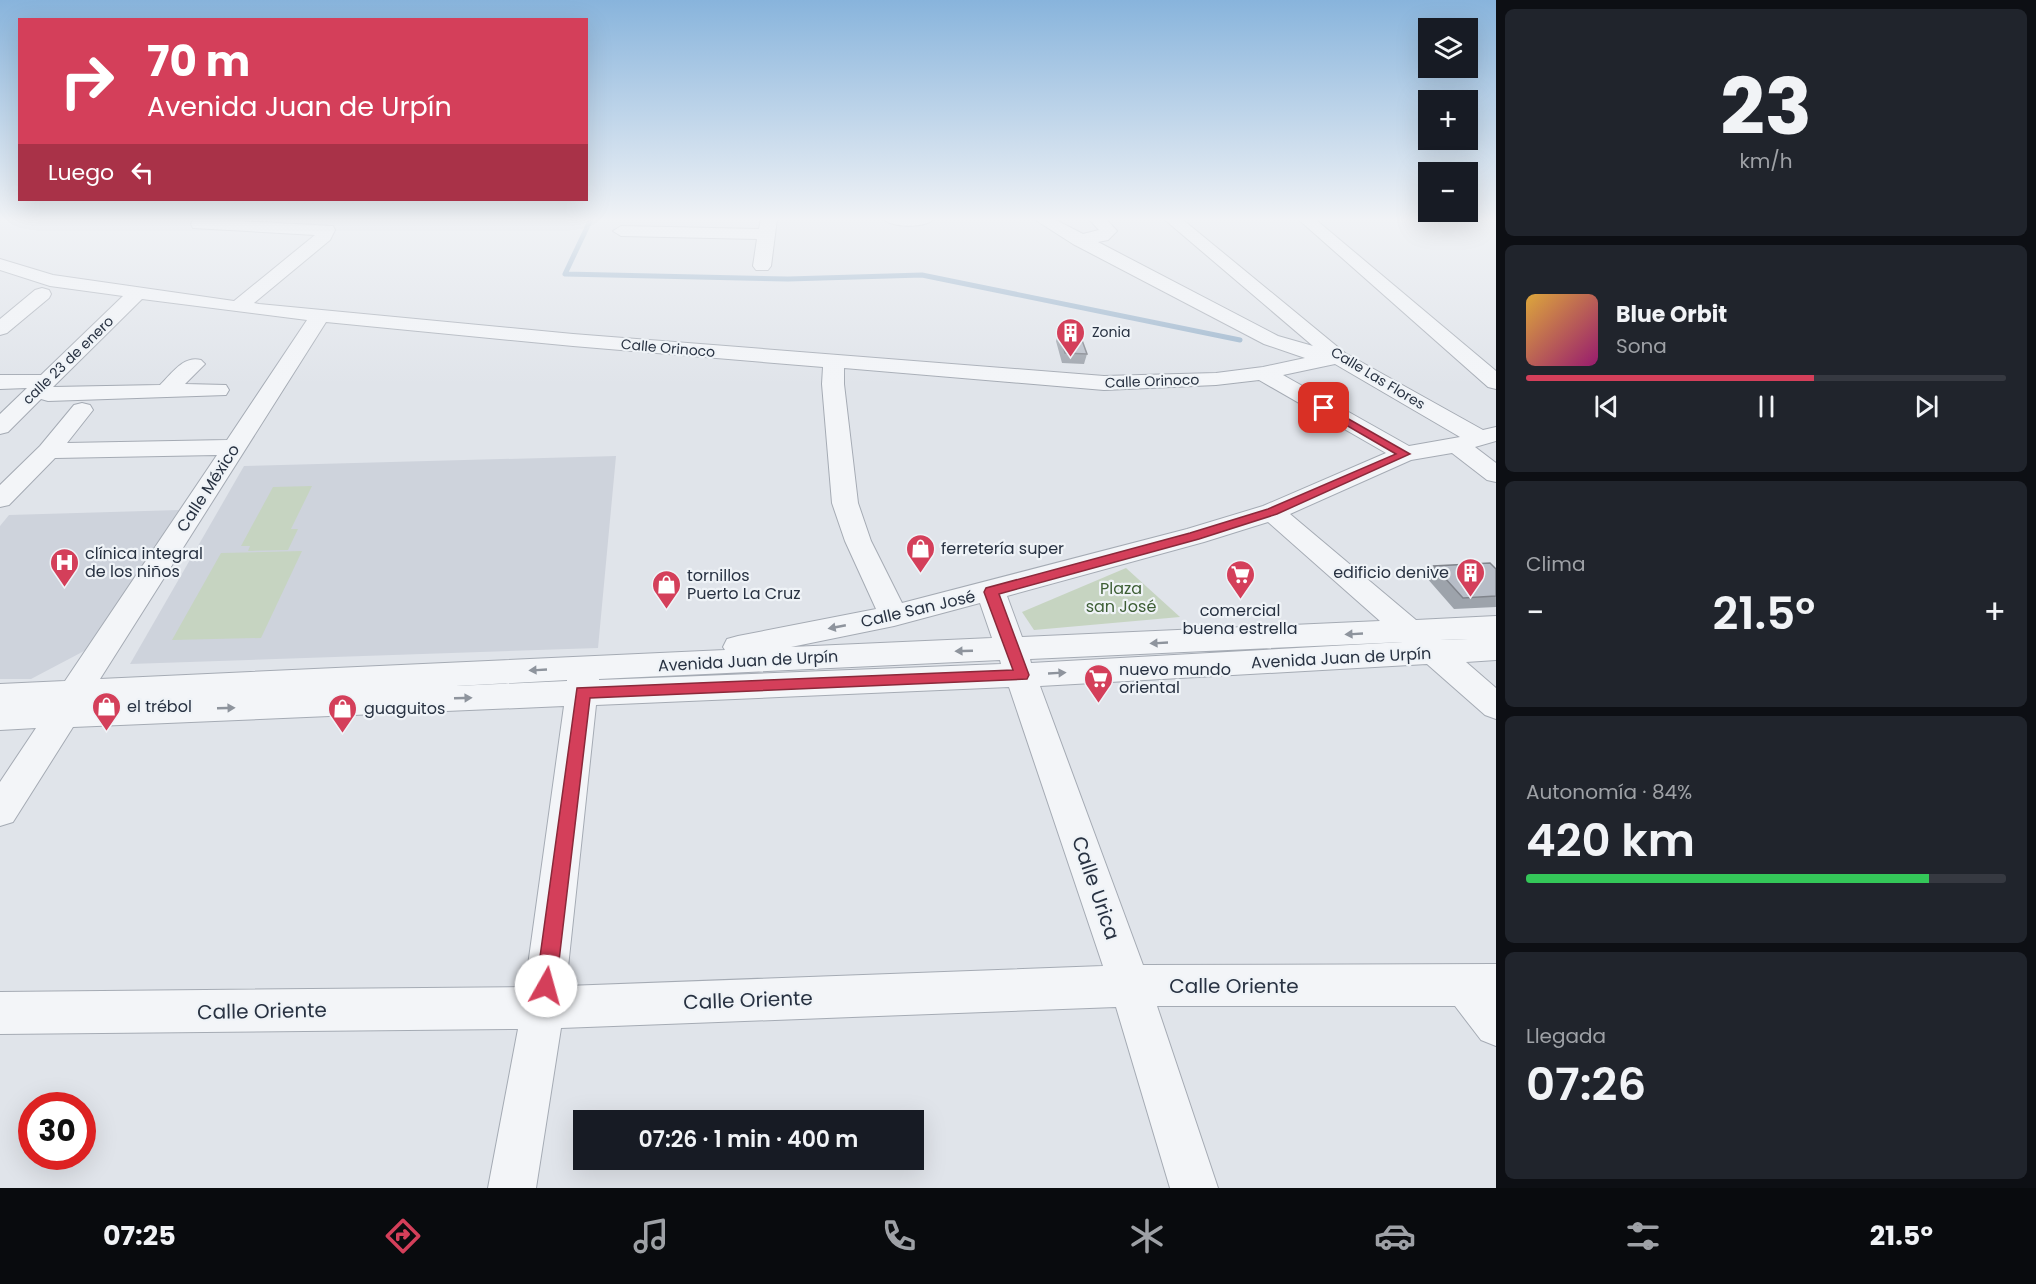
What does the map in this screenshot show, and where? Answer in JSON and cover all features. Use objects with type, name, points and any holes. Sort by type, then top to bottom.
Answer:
[{"type":"street","name":"Calle Orinoco","points":[[33,274],[50,280],[238,307],[320,316],[573,340],[1104,383],[1216,379],[1263,373],[1338,357]]},
{"type":"street","points":[[238,307],[277,274]]},
{"type":"street","points":[[1145,274],[1271,340],[1303,351],[1338,357]]},
{"type":"street","name":"Calle Las Flores","points":[[1239,274],[1338,357],[1478,439],[1496,476]]},
{"type":"street","points":[[1371,274],[1496,382]]},
{"type":"street","name":"calle 23 de enero","points":[[0,428],[47,388],[137,292]]},
{"type":"street","points":[[0,329],[42,294]]},
{"type":"street","name":"Calle México","points":[[0,811],[320,316]]},
{"type":"street","points":[[834,361],[832,384],[845,503],[858,541],[894,616]]},
{"type":"street","points":[[166,391],[194,364]]},
{"type":"street","points":[[1263,373],[1405,454]]},
{"type":"street","points":[[0,382],[47,388],[218,390]]},
{"type":"street","points":[[0,499],[48,451],[82,410]]},
{"type":"street","name":"Calle San José","points":[[642,666],[894,616],[991,592],[1195,536],[1272,512],[1405,454],[1478,439]]},
{"type":"street","points":[[48,451],[235,447]]},
{"type":"street","points":[[1272,512],[1496,706]]},
{"type":"street","name":"Calle Urica","points":[[991,592],[1131,986],[1194,1188]]},
{"type":"street","name":"Avenida Juan de Urpín","points":[[0,717],[68,704],[1017,662],[1411,631],[1496,627]]},
{"type":"street","name":"Avenida Juan de Urpín","points":[[584,680],[642,666],[1017,662],[1496,649]]},
{"type":"street","points":[[512,1188],[543,1008],[584,680]]},
{"type":"street","name":"Avenida Juan de Urpín","points":[[0,696],[68,704]]},
{"type":"street","points":[[1480,985],[1496,1025]]},
{"type":"street","name":"Calle Oriente","points":[[0,1013],[543,1008],[1131,986],[1480,985]]},
{"type":"shaded area","points":[[616,456],[598,648],[130,664],[244,466]]},
{"type":"shaded area","name":"clínica integral de los niños","points":[[179,510],[86,650],[31,679],[0,679],[0,526],[9,515]]},
{"type":"green space","points":[[312,486],[291,529],[298,529],[288,550],[248,551],[250,546],[241,546],[273,487]]},
{"type":"green space","points":[[302,551],[261,638],[172,640],[221,553]]},
{"type":"green space","name":"Plaza san José","points":[[1126,568],[1180,617],[1034,630],[1022,612]]},
{"type":"building","points":[[1059,331],[1079,332],[1087,354],[1065,353]]},
{"type":"building","points":[[1490,563],[1496,569],[1496,596],[1463,598],[1434,566]]},
{"type":"waterway","points":[[585,274],[788,279],[922,275],[1240,340]]},
{"type":"place","name":"Zonia","points":[[1071,358]]},
{"type":"place","name":"ferretería super","points":[[920,574]]},
{"type":"place","name":"clínica integral de los niños","points":[[64,588]]},
{"type":"place","name":"edificio denive","points":[[1470,598]]},
{"type":"place","name":"comercial buena estrella","points":[[1240,600]]},
{"type":"place","name":"tornillos Puerto La Cruz","points":[[666,610]]},
{"type":"place","name":"nuevo mundo oriental","points":[[1098,704]]},
{"type":"place","name":"el trébol","points":[[106,732]]},
{"type":"place","name":"guaguitos","points":[[343,734]]},
{"type":"route","points":[[546,986],[583,693],[1022,675],[991,592],[1195,536],[1272,512],[1405,454],[1324,408]]}]
